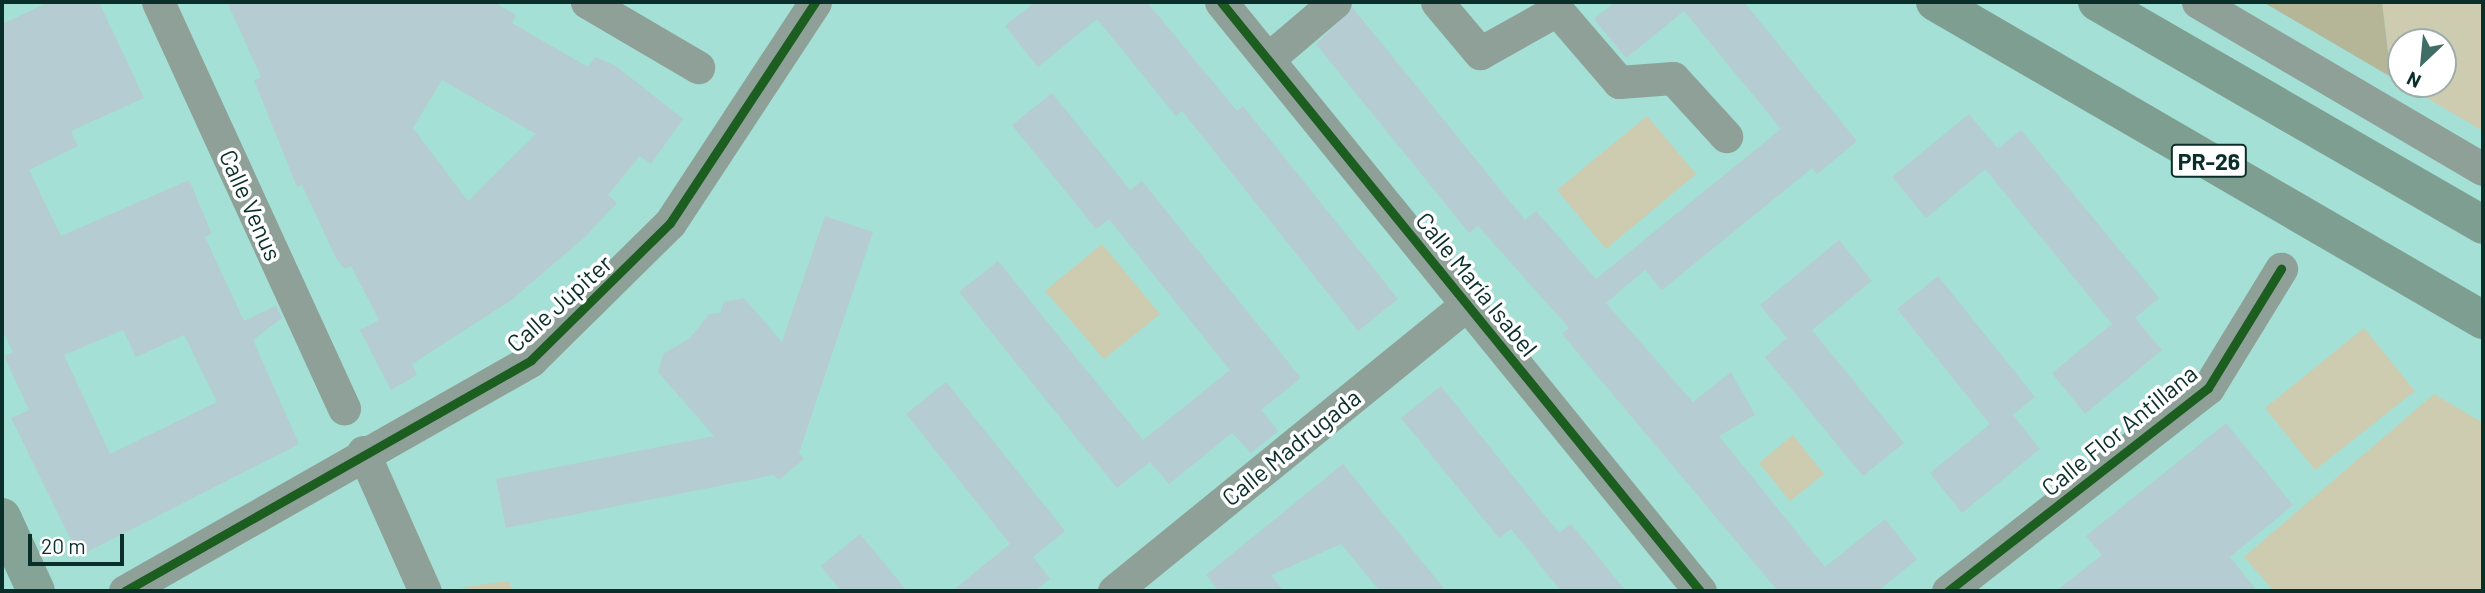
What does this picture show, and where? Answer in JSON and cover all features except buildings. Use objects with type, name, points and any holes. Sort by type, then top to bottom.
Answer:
[{"type":"highway","name":"PR-26","points":[[1935,2],[2483,320]]},
{"type":"highway","points":[[2097,2],[2483,225]]},
{"type":"highway","points":[[2398,175],[2483,212]]},
{"type":"main road","points":[[2,517],[36,591]]},
{"type":"street","name":"Calle Venus","points":[[159,2],[344,408]]},
{"type":"street","points":[[587,2],[698,67]]},
{"type":"street","name":"Calle Júpiter","points":[[125,591],[363,452],[531,360],[597,298],[670,223],[815,2]]},
{"type":"street","name":"Calle María Isabel","points":[[1221,2],[1700,591]]},
{"type":"street","points":[[1268,59],[1335,2]]},
{"type":"street","points":[[1437,2],[1480,53],[1561,6],[1619,82],[1672,78],[1727,136]]},
{"type":"street","points":[[2198,2],[2483,169]]},
{"type":"street","name":"Calle Flor Antillana","points":[[1948,591],[2208,388],[2281,270]]},
{"type":"street","name":"Calle Madrugada","points":[[1114,591],[1468,303]]},
{"type":"street","points":[[363,452],[425,591]]},
{"type":"green space","points":[[2263,2],[2382,2],[2387,44],[2387,75]]},
{"type":"green space","points":[[2382,2],[2483,2],[2483,131],[2427,98],[2457,98],[2457,28],[2387,28],[2387,44]]},
{"type":"green space","points":[[1647,116],[1696,174],[1606,249],[1557,190]]},
{"type":"green space","points":[[1102,244],[1160,314],[1104,359],[1045,291]]},
{"type":"green space","points":[[2364,328],[2415,391],[2315,470],[2265,408]]},
{"type":"green space","points":[[2434,394],[2483,423],[2483,591],[2274,591],[2244,557]]},
{"type":"green space","points":[[1793,435],[1824,474],[1790,501],[1759,463]]},
{"type":"green space","points":[[508,581],[514,591],[457,588]]},
{"type":"cycle path","points":[[125,591],[531,360],[670,223],[815,2]]},
{"type":"cycle path","points":[[1221,2],[1700,591]]},
{"type":"cycle path","points":[[1948,591],[2208,388],[2281,269]]}]
